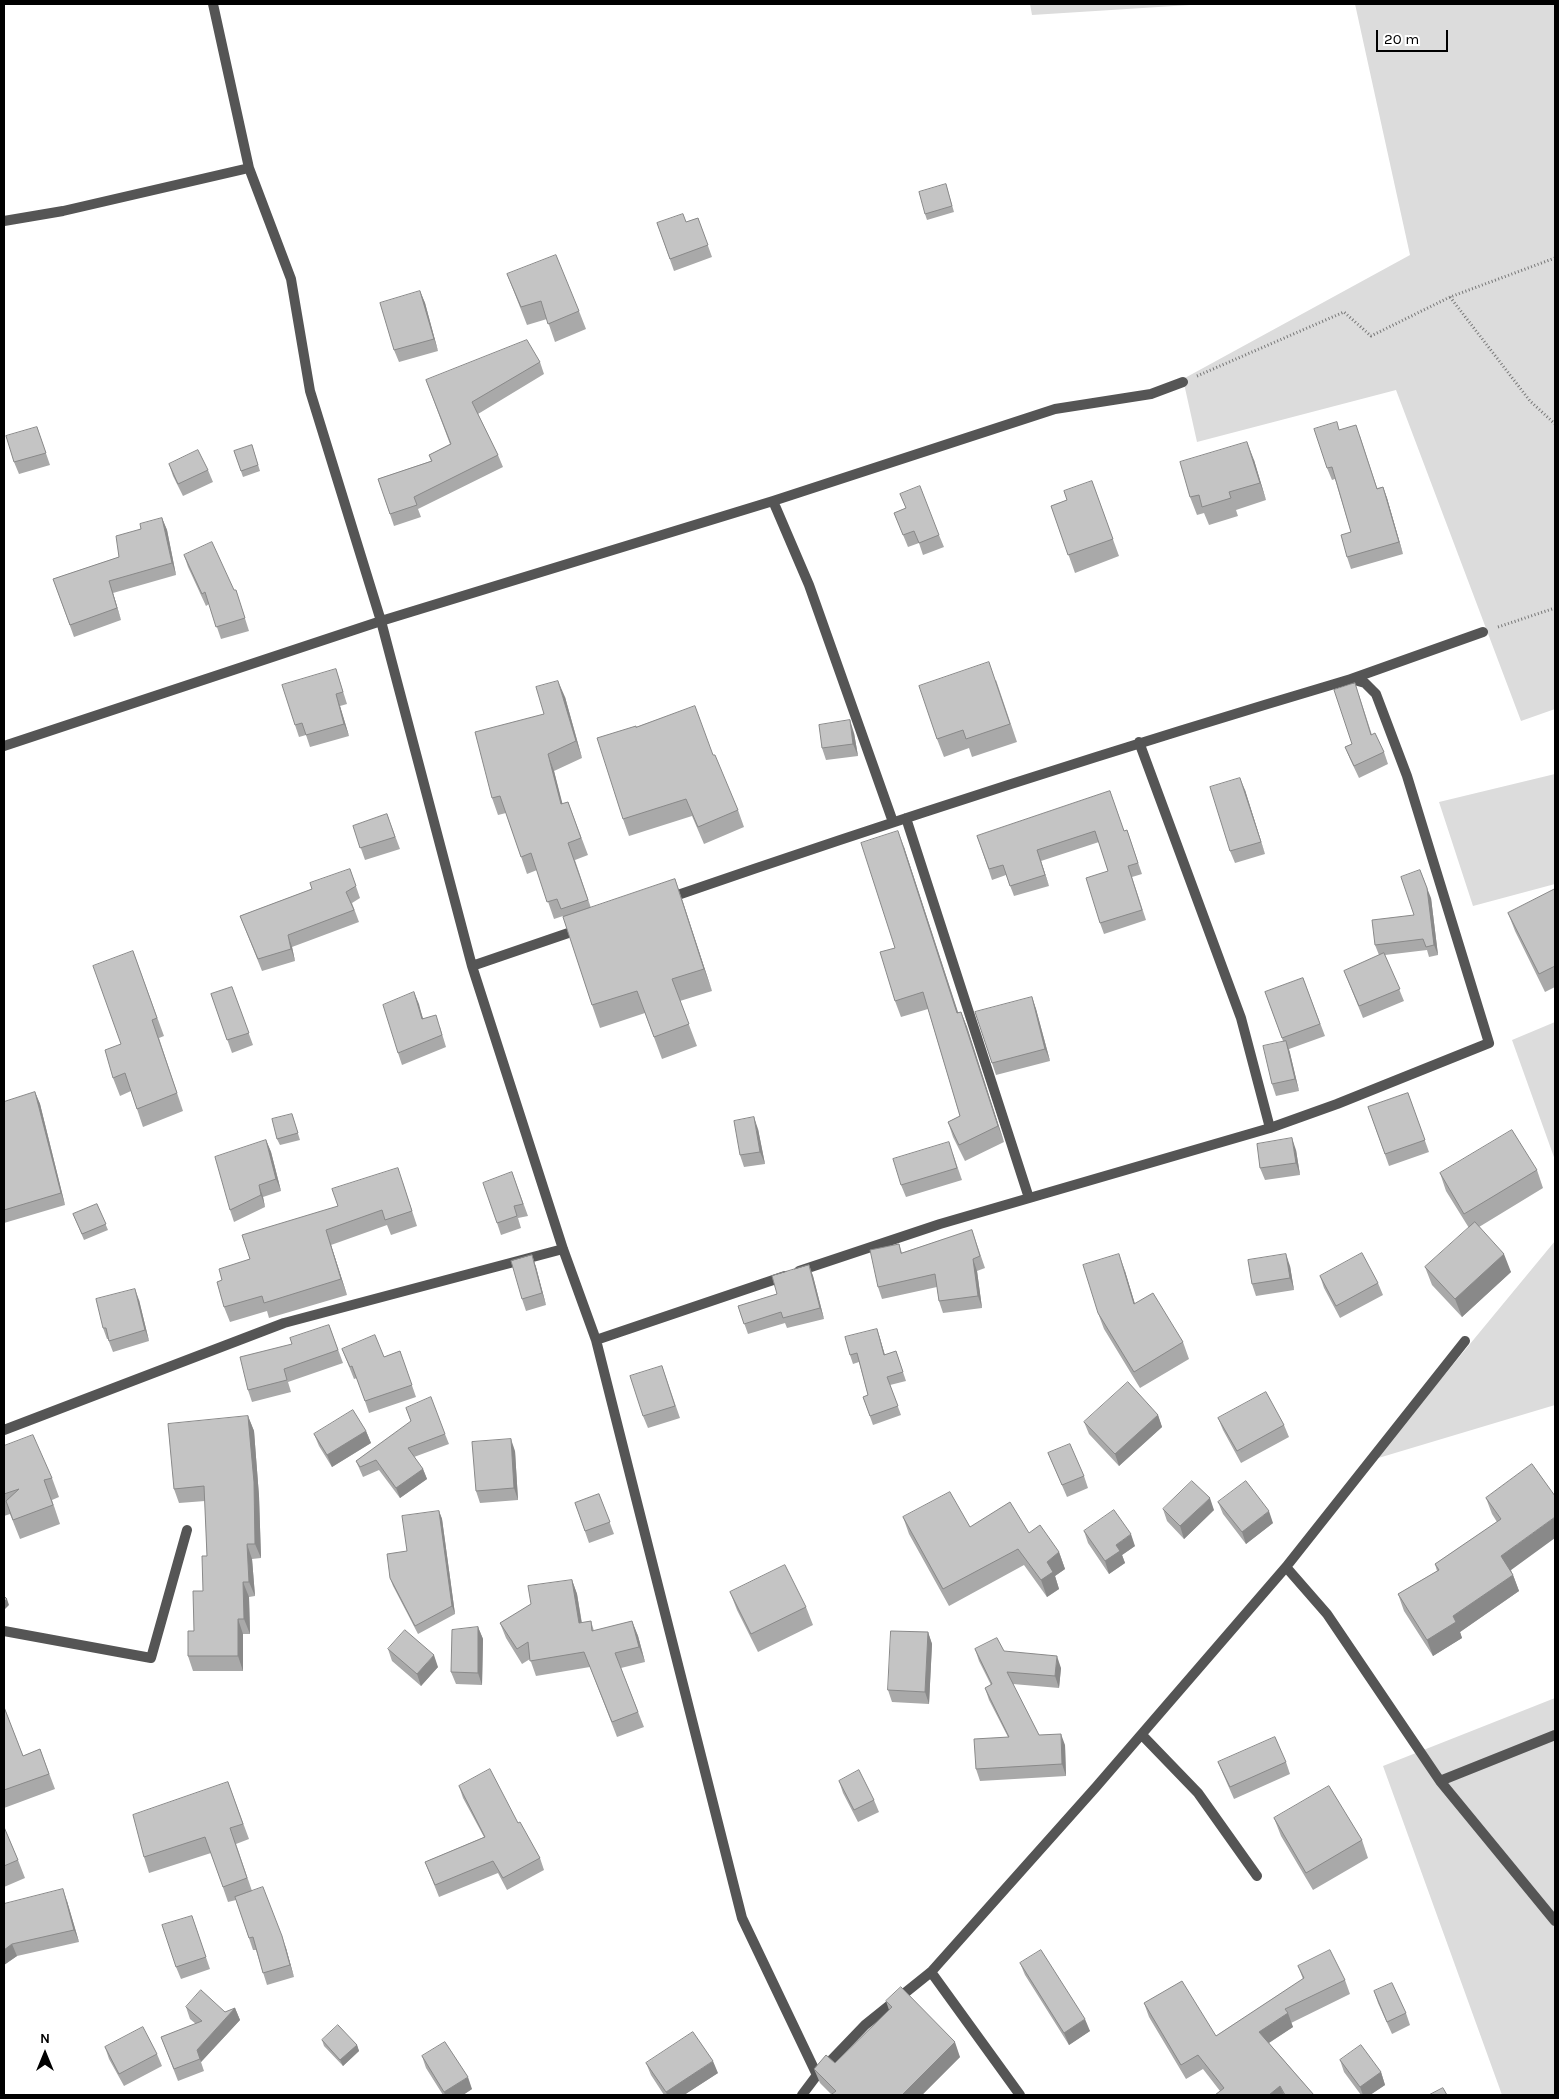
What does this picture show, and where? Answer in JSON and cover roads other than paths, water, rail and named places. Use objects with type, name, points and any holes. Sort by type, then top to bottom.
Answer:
[{"type":"street","points":[[214,4],[249,168],[291,279],[310,391],[381,621],[472,966],[563,1249],[596,1340],[742,1918],[818,2075]]},
{"type":"street","points":[[4,221],[63,211],[249,168]]},
{"type":"street","points":[[4,746],[381,621],[773,501],[1055,409],[1150,394],[1183,382]]},
{"type":"street","points":[[773,501],[809,585],[894,822]]},
{"type":"street","points":[[660,901],[1139,742],[1351,679],[1483,632]]},
{"type":"street","points":[[596,1340],[930,1228],[1270,1128],[1337,1104],[1489,1043],[1407,776],[1376,694],[1365,683],[1351,679]]},
{"type":"street","points":[[1139,742],[1241,1018],[1270,1128]]},
{"type":"street","points":[[906,818],[1029,1198]]},
{"type":"street","points":[[472,966],[594,924]]},
{"type":"street","points":[[4,1430],[284,1323],[563,1249]]},
{"type":"street","points":[[802,2095],[865,2025],[932,1972],[1142,1735],[1286,1567],[1465,1341]]},
{"type":"street","points":[[4,1631],[151,1658],[187,1530]]},
{"type":"street","points":[[1286,1567],[1327,1614],[1440,1780],[1555,1921]]},
{"type":"street","points":[[1142,1735],[1198,1793],[1257,1876]]},
{"type":"street","points":[[1440,1780],[1555,1735]]},
{"type":"street","points":[[932,1972],[1020,2095]]}]
